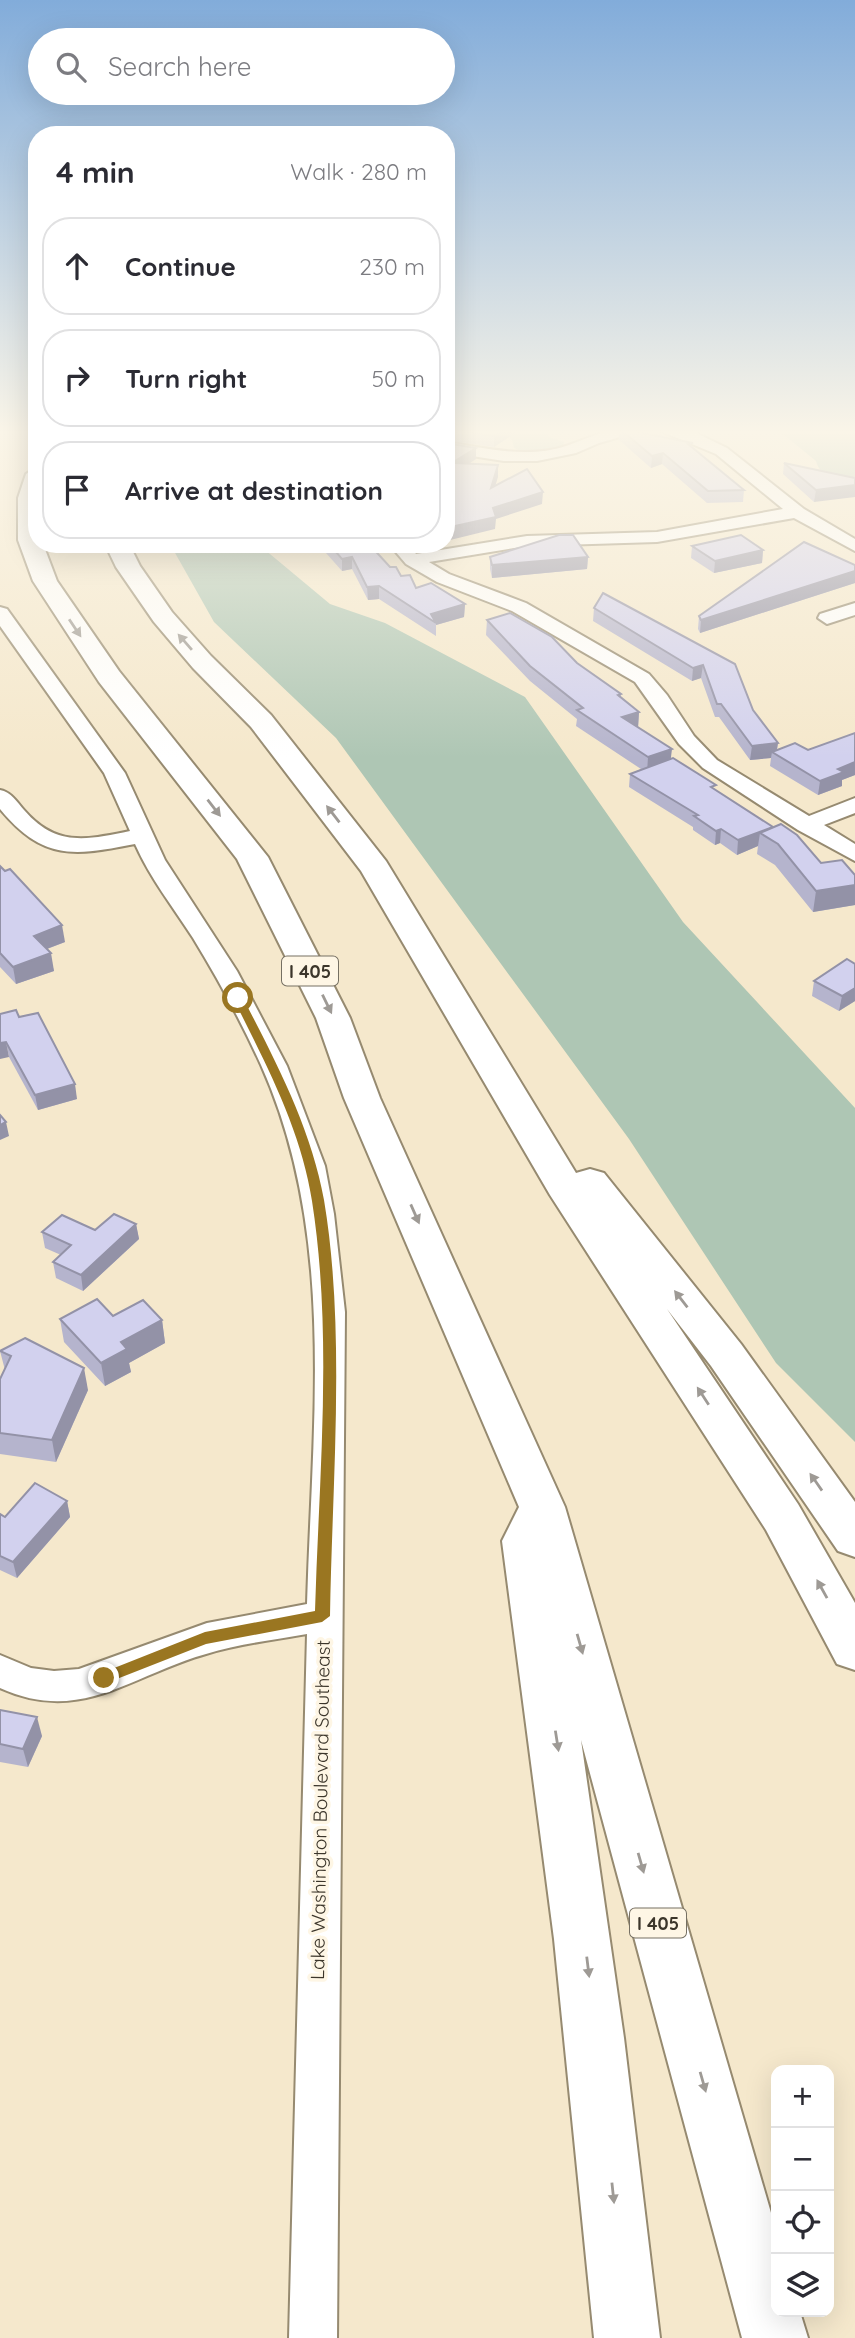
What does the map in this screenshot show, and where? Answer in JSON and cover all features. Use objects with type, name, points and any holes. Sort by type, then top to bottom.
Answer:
[{"type":"highway","name":"I 405","points":[[35,553],[45,580],[109,676],[252,857],[333,1018],[362,1098],[542,1507],[775,2338]]},
{"type":"highway","points":[[121,553],[163,617],[201,662],[261,721],[375,868],[570,1195],[782,1517],[855,1649]]},
{"type":"highway","points":[[375,868],[424,907],[595,1190],[726,1355],[855,1538]]},
{"type":"highway","points":[[542,1507],[526,1541],[563,1778],[593,2008],[627,2338]]},
{"type":"street","points":[[455,553],[527,541],[589,539]]},
{"type":"street","points":[[406,553],[412,560],[443,578],[519,607],[642,678],[652,687],[699,754],[855,854]]},
{"type":"street","points":[[412,560],[454,553]]},
{"type":"street","points":[[827,618],[855,609]]},
{"type":"street","name":"Lake Washington Boulevard Southeast","points":[[0,613],[114,774],[145,835],[153,858],[206,940],[276,1073],[295,1119],[318,1199],[330,1312],[322,1616],[313,2338]]},
{"type":"street","points":[[0,796],[32,831],[50,840],[87,845],[145,835]]},
{"type":"street","points":[[806,825],[855,806]]},
{"type":"street","points":[[0,1671],[33,1687],[77,1688],[205,1639],[322,1616]]},
{"type":"green space","points":[[175,553],[269,553],[330,604],[385,623],[525,697],[683,922],[855,1108],[855,1442],[776,1363],[629,1139],[336,738],[214,622]]},
{"type":"building","points":[[546,539],[576,539],[588,557],[492,565],[490,557]]},
{"type":"building","points":[[723,539],[747,539],[763,550],[715,561],[692,546]]},
{"type":"building","points":[[804,542],[855,565],[855,571],[701,620],[699,616]]},
{"type":"building","points":[[337,553],[377,553],[390,567],[396,567],[401,576],[410,575],[416,588],[431,583],[465,604],[431,614],[436,623],[379,586],[367,587],[352,557],[342,559]]},
{"type":"building","points":[[603,593],[735,664],[753,710],[778,743],[752,746],[721,704],[717,704],[703,665],[693,668],[594,608]]},
{"type":"building","points":[[510,613],[552,637],[577,663],[621,694],[618,695],[639,712],[622,717],[672,749],[648,757],[577,710],[583,708],[530,666],[487,620]]},
{"type":"building","points":[[855,733],[855,762],[838,769],[844,772],[820,781],[772,752],[795,743],[808,750]]},
{"type":"building","points":[[673,758],[716,785],[711,787],[773,827],[738,840],[721,829],[716,831],[694,816],[698,815],[630,774]]},
{"type":"building","points":[[781,824],[797,835],[821,863],[842,860],[855,875],[855,885],[816,891],[778,844],[760,833]]},
{"type":"building","points":[[0,866],[5,871],[10,869],[62,925],[34,936],[51,953],[13,967],[0,953]]},
{"type":"building","points":[[847,959],[855,964],[855,988],[842,996],[814,981]]},
{"type":"building","points":[[16,1010],[19,1017],[38,1013],[75,1084],[35,1095],[6,1042],[0,1043],[0,1014]]},
{"type":"building","points":[[114,1214],[136,1224],[81,1275],[53,1262],[71,1245],[42,1232],[62,1215],[95,1230]]},
{"type":"building","points":[[97,1299],[113,1316],[143,1300],[162,1320],[121,1342],[127,1349],[101,1363],[60,1319]]},
{"type":"building","points":[[25,1338],[84,1368],[52,1440],[0,1433],[0,1379],[11,1356],[0,1351]]},
{"type":"building","points":[[35,1483],[67,1501],[13,1562],[0,1556],[0,1514],[5,1517]]},
{"type":"building","points":[[0,1710],[37,1717],[23,1749],[0,1744]]},
{"type":"route","points":[[104,1678],[205,1639],[322,1616],[330,1312],[318,1199],[295,1119],[276,1073],[238,998]]}]
